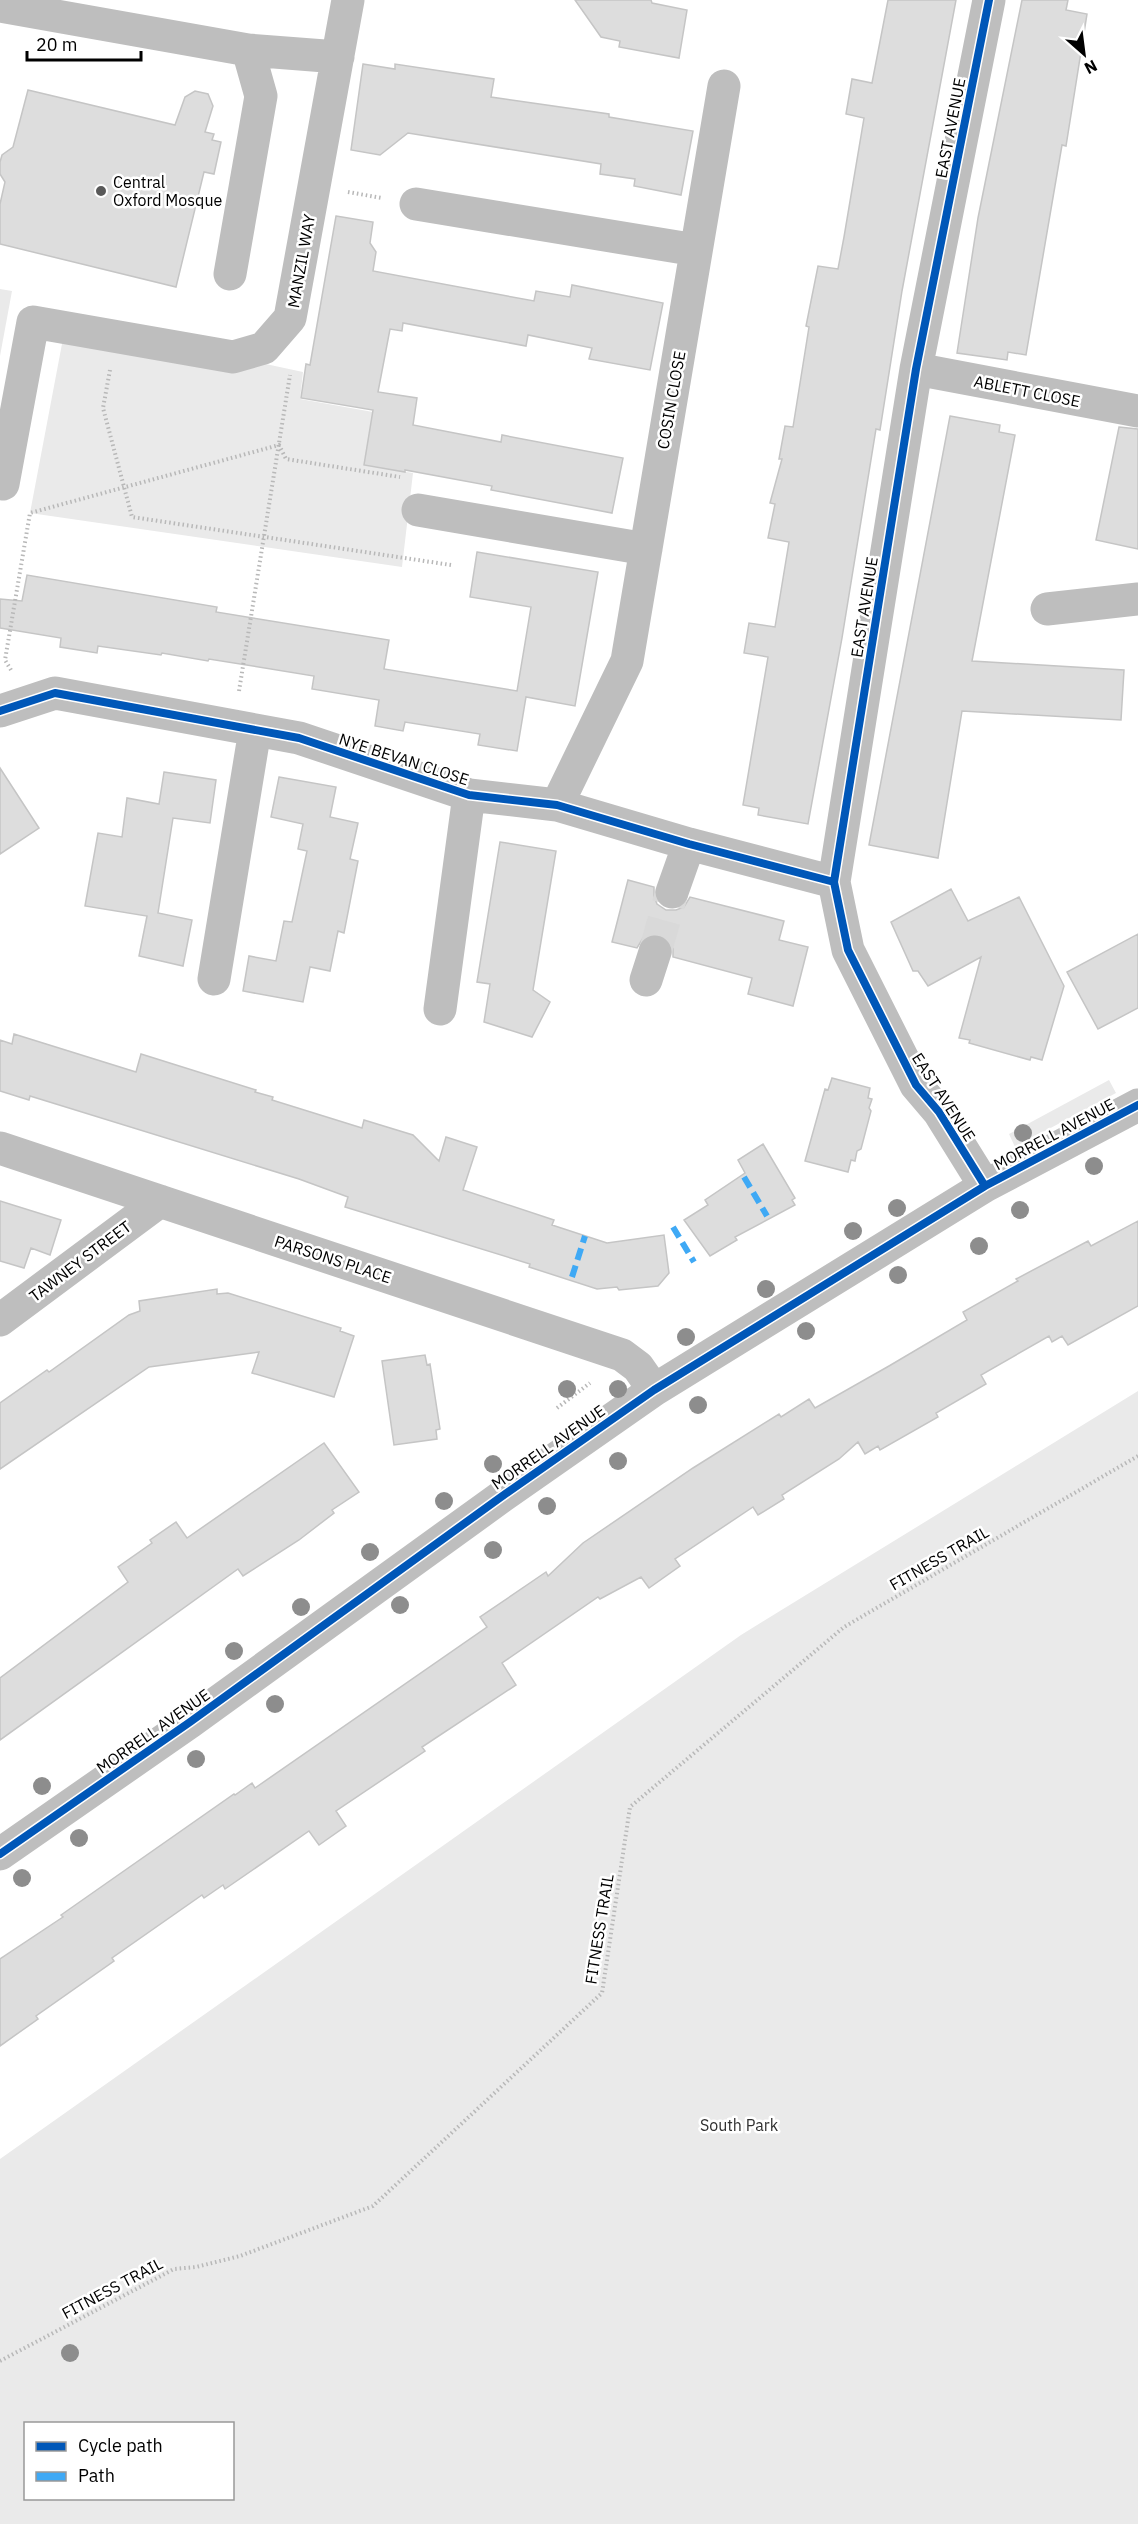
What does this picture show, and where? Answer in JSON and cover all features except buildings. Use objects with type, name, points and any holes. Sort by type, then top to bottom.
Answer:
[{"type":"street","name":"MANZIL WAY","points":[[3,484],[33,322],[233,357],[264,348],[291,318],[348,0]]},
{"type":"street","name":"EAST AVENUE","points":[[985,1186],[939,1112],[916,1085],[848,950],[834,882],[916,369],[989,0]]},
{"type":"street","points":[[0,6],[248,50],[338,57]]},
{"type":"street","points":[[230,274],[261,96],[248,50]]},
{"type":"street","name":"COSIN CLOSE","points":[[557,805],[627,661],[724,86]]},
{"type":"street","points":[[416,204],[696,250]]},
{"type":"street","name":"ABLETT CLOSE","points":[[916,369],[1138,411]]},
{"type":"street","points":[[418,510],[646,549]]},
{"type":"street","points":[[1047,609],[1138,599]]},
{"type":"street","name":"NYE BEVAN CLOSE","points":[[0,711],[55,693],[299,738],[469,795],[557,805],[689,844],[834,882]]},
{"type":"street","points":[[214,979],[255,730]]},
{"type":"street","name":"NYE BEVAN CLOSE","points":[[440,1009],[469,795]]},
{"type":"street","points":[[672,892],[689,844]]},
{"type":"street","name":"MORRELL AVENUE","points":[[0,1854],[190,1722],[501,1497],[654,1390],[985,1186],[1138,1105]]},
{"type":"street","name":"PARSONS PLACE","points":[[0,1148],[622,1355],[638,1367],[654,1390]]},
{"type":"street","name":"TAWNEY STREET","points":[[0,1320],[160,1202]]},
{"type":"path","points":[[314,186],[416,204]]},
{"type":"path","points":[[243,668],[290,370],[291,318]]},
{"type":"path","points":[[117,337],[103,408],[132,517],[264,535],[451,565]]},
{"type":"path","points":[[31,700],[5,660],[30,513],[279,445]]},
{"type":"path","points":[[279,445],[286,459],[407,478],[418,510]]},
{"type":"green space","points":[[0,289],[12,291],[0,356]]},
{"type":"green space","points":[[65,328],[233,357],[303,372],[300,399],[373,412],[364,465],[413,473],[402,567],[30,513]]},
{"type":"green space","points":[[1109,1080],[1116,1093],[1015,1147],[1009,1134]]},
{"type":"green space","name":"South Park","points":[[1138,1391],[1138,2524],[0,2524],[0,2159],[741,1635]]},
{"type":"tunnel","points":[[655,952],[672,892]]},
{"type":"marked path","points":[[744,1177],[767,1216]]},
{"type":"marked path","points":[[673,1227],[694,1262]]},
{"type":"marked path","points":[[572,1277],[585,1236]]},
{"type":"cycle path","points":[[985,1186],[939,1112],[916,1085],[848,950],[834,882],[916,369],[989,0]]},
{"type":"cycle path","points":[[0,711],[55,693],[299,738],[469,795],[557,805],[689,844],[834,882]]},
{"type":"cycle path","points":[[0,1854],[190,1722],[501,1497],[654,1390],[985,1186],[1138,1105]]},
{"type":"place","name":"Central Oxford Mosque","points":[[101,191]]}]
